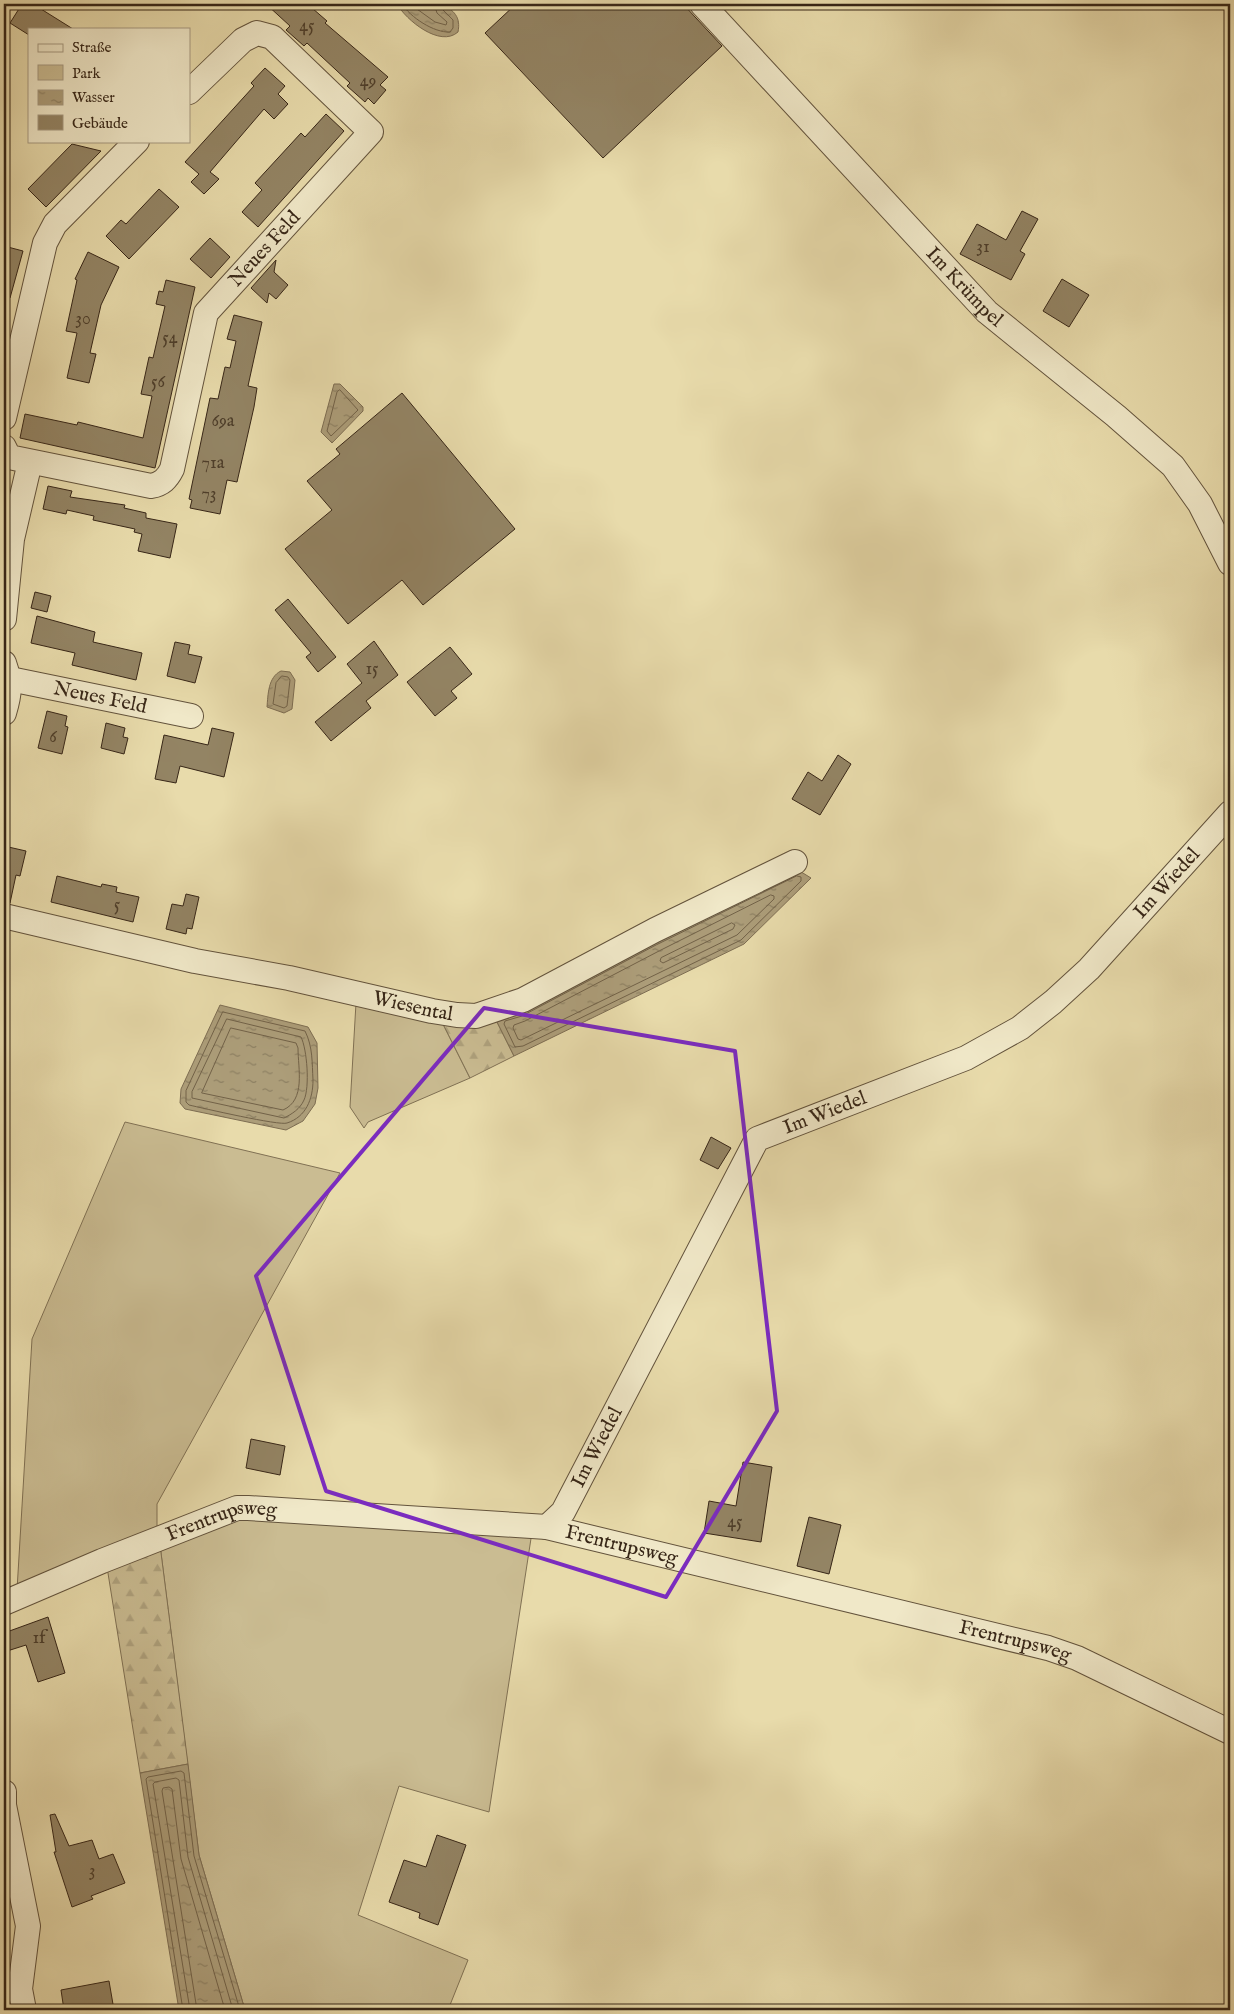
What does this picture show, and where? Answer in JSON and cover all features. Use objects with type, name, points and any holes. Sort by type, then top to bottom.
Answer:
[{"type":"street","name":"Im Krümpel","points":[[702,4],[986,312],[1116,416],[1173,466],[1200,504],[1230,562]]},
{"type":"street","name":"Neues Feld","points":[[4,447],[9,458],[151,486],[159,484],[167,478],[172,469],[206,313],[371,132],[272,37],[257,34],[243,40],[190,91]]},
{"type":"street","points":[[4,418],[45,243],[55,224],[136,142]]},
{"type":"street","points":[[4,619],[12,539],[30,462]]},
{"type":"street","name":"Neues Feld","points":[[4,713],[8,697],[7,671],[191,716]]},
{"type":"street","name":"Im Wiedel","points":[[548,1527],[563,1512],[757,1140],[966,1058],[1020,1028],[1053,1002],[1089,968],[1230,813]]},
{"type":"street","name":"Wiesental","points":[[4,916],[195,961],[289,978],[432,1011],[476,1016],[523,1000],[655,930],[795,862]]},
{"type":"street","name":"Frentrupsweg","points":[[4,1603],[102,1561],[237,1508],[548,1527],[1048,1648],[1077,1658],[1230,1732]]},
{"type":"street","points":[[4,1792],[4,1805],[28,1926],[20,1989],[24,2010]]},
{"type":"highlighted area","points":[[484,1008],[735,1051],[777,1411],[666,1597],[326,1491],[256,1276]]},
{"type":"green space","points":[[356,1003],[442,1022],[470,1078],[368,1122],[364,1128],[350,1107]]},
{"type":"green space","points":[[495,1018],[514,1056],[470,1078],[442,1022]]},
{"type":"green space","points":[[125,1122],[340,1173],[157,1504],[157,1530],[17,1590],[32,1339]]},
{"type":"green space","points":[[236,1513],[532,1532],[489,1812],[399,1786],[358,1915],[468,1960],[448,2010],[245,2010],[199,1855],[160,1545]]},
{"type":"green space","points":[[160,1545],[188,1764],[140,1773],[107,1567]]},
{"type":"water","points":[[397,4],[441,4],[456,15],[459,27],[458,32],[451,36],[442,37],[424,30],[408,17]]},
{"type":"water","points":[[334,384],[340,384],[363,407],[363,411],[332,443],[321,432]]},
{"type":"water","points":[[281,671],[290,672],[295,680],[292,709],[284,713],[267,707],[271,682],[273,677]]},
{"type":"water","points":[[798,870],[811,878],[744,944],[514,1056],[495,1018]]},
{"type":"water","points":[[220,1005],[308,1027],[317,1043],[318,1088],[315,1104],[303,1121],[286,1130],[185,1109],[180,1103],[181,1089]]},
{"type":"water","points":[[188,1764],[199,1855],[245,2010],[179,2010],[140,1773]]},
{"type":"building","points":[[22,4],[33,4],[71,28],[28,28],[28,34],[10,23]]},
{"type":"building","points":[[266,4],[312,4],[312,8],[327,21],[325,23],[388,77],[380,85],[386,90],[374,104],[368,98],[365,102],[347,86],[350,83],[307,43],[304,46],[286,30],[290,26]]},
{"type":"building","points":[[516,4],[683,4],[722,46],[603,158],[485,33]]},
{"type":"building","points":[[265,68],[285,86],[278,94],[288,104],[274,119],[264,109],[210,172],[219,179],[204,194],[191,182],[199,174],[185,162],[254,86],[251,83]]},
{"type":"building","points":[[326,114],[344,131],[258,227],[242,212],[262,190],[255,183],[301,133],[305,137]]},
{"type":"building","points":[[72,144],[101,151],[46,207],[28,189]]},
{"type":"building","points":[[159,189],[179,207],[129,259],[106,236],[121,220],[126,224]]},
{"type":"building","points":[[1022,211],[1038,219],[1020,251],[1025,254],[1011,280],[960,254],[977,224],[1006,240]]},
{"type":"building","points":[[210,238],[230,257],[211,278],[190,259]]},
{"type":"building","points":[[4,246],[23,251],[10,298],[4,297]]},
{"type":"building","points":[[88,252],[119,267],[101,305],[90,353],[96,354],[89,383],[67,378],[77,333],[66,331],[77,280],[75,279]]},
{"type":"building","points":[[276,260],[274,272],[288,285],[276,299],[269,293],[267,303],[251,288]]},
{"type":"building","points":[[1062,279],[1089,295],[1069,327],[1043,311]]},
{"type":"building","points":[[166,280],[195,287],[155,468],[20,438],[25,414],[77,425],[78,422],[143,438],[152,396],[141,394],[149,357],[153,358],[165,306],[156,304],[159,291],[163,292]]},
{"type":"building","points":[[234,315],[262,322],[248,386],[257,388],[254,407],[237,482],[227,480],[220,514],[190,508],[192,500],[189,499],[210,398],[218,399],[225,367],[230,368],[236,341],[227,339]]},
{"type":"building","points":[[402,393],[515,529],[423,605],[402,580],[348,624],[285,549],[332,510],[307,481],[340,454],[336,449]]},
{"type":"building","points":[[48,486],[72,491],[70,497],[125,505],[124,508],[146,513],[146,518],[177,524],[170,558],[138,551],[142,534],[134,532],[135,529],[93,520],[94,516],[67,510],[66,514],[43,509]]},
{"type":"building","points":[[35,592],[51,596],[47,612],[31,608]]},
{"type":"building","points":[[288,599],[336,657],[318,672],[306,657],[311,653],[275,610]]},
{"type":"building","points":[[37,616],[95,632],[93,642],[142,653],[136,680],[72,665],[75,653],[31,643]]},
{"type":"building","points":[[374,641],[398,675],[366,701],[371,708],[331,741],[315,722],[362,683],[347,664]]},
{"type":"building","points":[[175,642],[190,645],[188,654],[202,657],[195,683],[167,676]]},
{"type":"building","points":[[450,647],[472,674],[451,691],[457,698],[435,716],[407,682]]},
{"type":"building","points":[[47,711],[67,716],[65,726],[68,727],[62,754],[38,748]]},
{"type":"building","points":[[106,723],[125,728],[123,737],[128,738],[124,754],[101,748]]},
{"type":"building","points":[[212,728],[234,733],[224,777],[180,766],[176,783],[155,779],[164,735],[208,745]]},
{"type":"building","points":[[838,755],[851,764],[820,815],[792,799],[808,772],[822,781]]},
{"type":"building","points":[[4,846],[26,851],[20,876],[16,875],[10,903],[4,903]]},
{"type":"building","points":[[57,876],[101,887],[102,884],[117,887],[116,892],[139,897],[133,922],[51,902]]},
{"type":"building","points":[[186,894],[199,897],[192,929],[187,928],[186,934],[166,929],[172,904],[183,906]]},
{"type":"building","points":[[711,1137],[731,1148],[718,1169],[700,1160]]},
{"type":"building","points":[[251,1439],[285,1446],[280,1475],[246,1468]]},
{"type":"building","points":[[743,1462],[772,1467],[761,1542],[704,1533],[709,1501],[736,1506]]},
{"type":"building","points":[[809,1517],[841,1525],[829,1574],[797,1566]]},
{"type":"building","points":[[48,1617],[65,1673],[38,1682],[26,1645],[4,1652],[4,1633]]},
{"type":"building","points":[[55,1814],[69,1846],[92,1840],[99,1859],[113,1854],[125,1883],[91,1896],[93,1899],[72,1907],[54,1852],[56,1852],[50,1815]]},
{"type":"building","points":[[437,1835],[466,1845],[438,1925],[419,1918],[420,1913],[389,1902],[404,1860],[426,1867]]},
{"type":"building","points":[[109,1981],[114,2010],[64,2010],[61,1990]]}]
